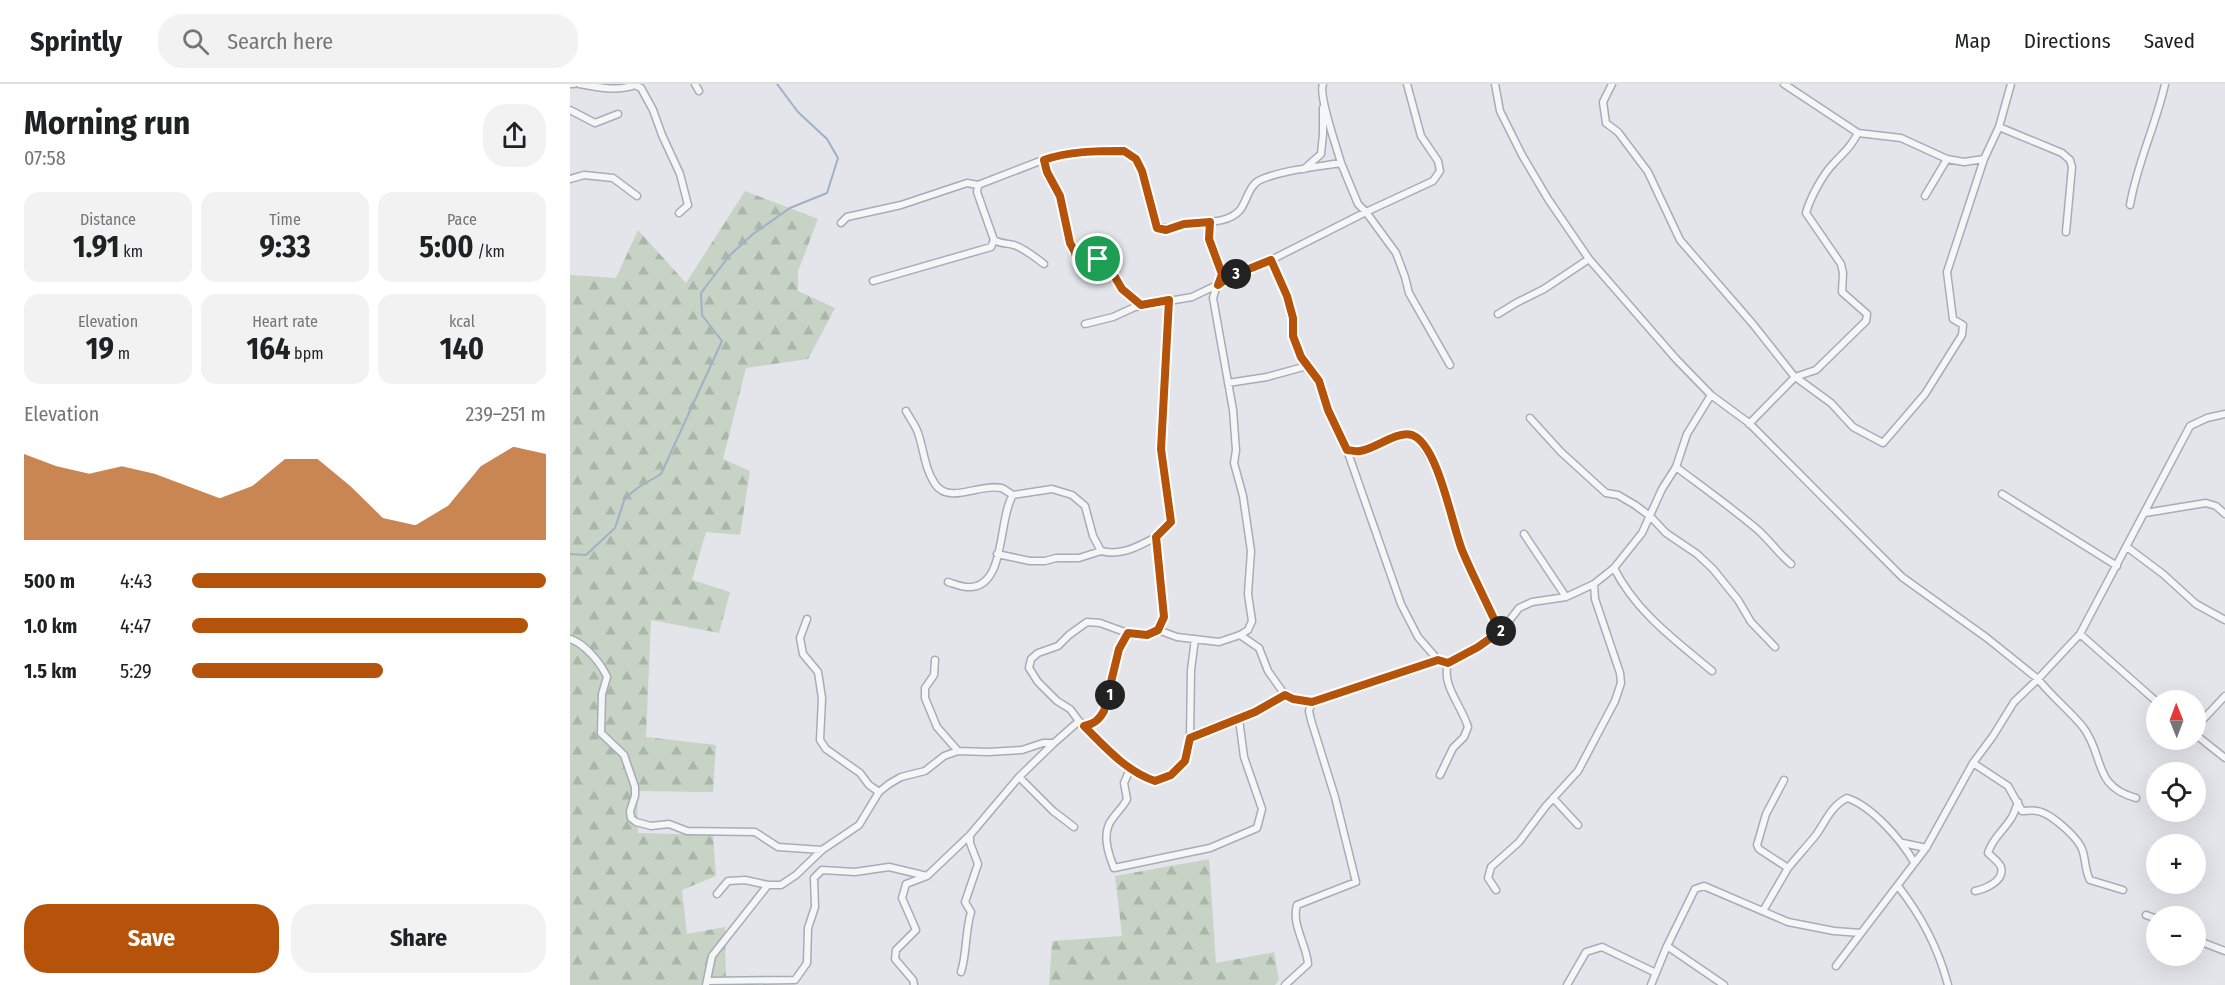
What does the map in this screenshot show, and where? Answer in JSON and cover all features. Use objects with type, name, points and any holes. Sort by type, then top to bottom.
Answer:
[{"type":"street","points":[[574,84],[613,89],[624,89],[635,85],[641,88],[653,110],[680,174],[688,205],[679,213]]},
{"type":"street","points":[[695,84],[699,91]]},
{"type":"street","points":[[1323,84],[1320,90],[1341,164],[1358,204],[1396,253],[1406,277],[1409,293],[1450,365]]},
{"type":"street","points":[[1084,324],[1113,317],[1141,305],[1192,297],[1218,285],[1229,277],[1271,260],[1433,181],[1440,171],[1438,161],[1421,136],[1407,84]]},
{"type":"street","points":[[1495,84],[1500,111],[1548,199],[1589,259],[1676,359],[1711,395],[1749,424],[1902,577],[1987,638],[2038,679],[2083,728],[2112,786],[2121,794],[2136,798]]},
{"type":"street","points":[[1612,84],[1603,102],[1606,123],[1618,132],[1648,172],[1680,240],[1795,377],[1831,403],[1853,427],[1883,443],[1925,394],[1962,336],[1963,325],[1953,319],[1947,272],[1984,159],[1999,127],[2011,84]]},
{"type":"street","points":[[1784,84],[1858,133],[1901,138],[1947,159],[1964,162],[1984,159]]},
{"type":"street","points":[[2130,205],[2134,179],[2154,128],[2165,84]]},
{"type":"street","points":[[1304,170],[1321,154],[1323,102]]},
{"type":"street","points":[[570,110],[595,123],[618,114]]},
{"type":"street","points":[[1999,127],[2062,153],[2070,160],[2072,167],[2066,232]]},
{"type":"street","points":[[1749,424],[1795,377],[1816,370],[1866,321],[1867,314],[1842,292],[1841,264],[1806,213],[1820,182],[1833,164],[1849,149],[1858,133]]},
{"type":"street","points":[[841,223],[847,217],[901,205],[967,183],[978,185],[1053,156],[1124,151],[1136,159],[1142,171],[1157,228],[1166,230],[1184,224],[1210,222],[1239,212],[1253,185],[1259,180],[1341,164]]},
{"type":"street","points":[[1925,196],[1947,159]]},
{"type":"street","points":[[1044,160],[1047,172],[1060,196],[1070,243],[1077,262],[1105,260],[1122,289],[1141,305]]},
{"type":"street","points":[[570,179],[584,175],[614,178],[637,196]]},
{"type":"street","points":[[978,185],[977,192],[994,240],[1013,245],[1032,254],[1044,264]]},
{"type":"street","points":[[1158,630],[1177,637],[1219,642],[1248,630],[1252,621],[1248,594],[1251,551],[1243,496],[1234,463],[1236,450],[1233,410],[1213,298],[1222,274],[1209,239],[1210,222]]},
{"type":"street","points":[[873,281],[991,247],[994,240]]},
{"type":"street","points":[[1498,314],[1544,289],[1589,259]]},
{"type":"street","points":[[1271,260],[1287,296],[1293,318],[1293,336],[1301,357],[1319,381],[1328,410],[1347,450],[1401,604],[1418,637],[1438,660],[1448,663]]},
{"type":"street","points":[[997,554],[1030,561],[1045,561],[1056,558],[1079,558],[1101,551],[1114,554],[1131,550],[1156,537],[1171,522],[1161,449],[1169,300]]},
{"type":"street","points":[[1228,383],[1267,377],[1307,366]]},
{"type":"street","points":[[1440,775],[1453,748],[1464,737],[1468,727],[1447,682],[1445,670],[1448,663],[1478,647],[1502,630],[1520,608],[1532,602],[1566,597],[1594,584],[1614,568],[1642,533],[1662,489],[1676,467],[1687,434],[1711,395]]},
{"type":"street","points":[[906,411],[919,433],[928,471],[943,492],[957,493],[983,488],[1001,488],[1013,495],[1052,489],[1072,495],[1085,506],[1092,536],[1101,551]]},
{"type":"street","points":[[1836,966],[1926,848],[1973,763],[2014,702],[2080,634],[2190,426],[2207,418],[2225,414]]},
{"type":"street","points":[[1530,418],[1561,452],[1606,493],[1618,495],[1650,516],[1666,533],[1686,545],[1713,569],[1738,600],[1751,622],[1775,647]]},
{"type":"street","points":[[1347,450],[1360,452],[1401,435],[1410,434],[1418,438],[1439,473],[1462,550],[1495,621],[1502,630]]},
{"type":"street","points":[[1676,467],[1753,526],[1791,564]]},
{"type":"street","points":[[2002,494],[2117,566]]},
{"type":"street","points":[[948,582],[969,588],[983,585],[990,579],[1008,503],[1013,495]]},
{"type":"street","points":[[2145,513],[2206,503],[2216,506],[2225,514]]},
{"type":"street","points":[[1524,534],[1566,597]]},
{"type":"street","points":[[1156,537],[1164,617],[1158,630],[1147,635],[1128,633],[1101,622],[1087,622],[1058,646],[1038,653],[1031,659],[1029,668],[1057,701],[1070,710],[1130,769],[1142,777],[1155,781],[1171,775],[1185,761],[1190,738],[1191,670],[1195,639]]},
{"type":"street","points":[[2127,547],[2163,574],[2196,604],[2225,620]]},
{"type":"street","points":[[1614,568],[1629,594],[1644,613],[1712,671]]},
{"type":"street","points":[[1496,890],[1488,878],[1491,867],[1519,842],[1552,798],[1578,771],[1615,701],[1621,683],[1620,673],[1595,599],[1594,584]]},
{"type":"street","points":[[807,619],[800,638],[803,654],[818,672],[822,698],[820,740],[826,749],[860,773],[869,785],[879,792]]},
{"type":"street","points":[[1084,726],[1099,720],[1104,711],[1119,649],[1128,633]]},
{"type":"street","points":[[2080,634],[2146,692]]},
{"type":"street","points":[[1240,635],[1259,648],[1268,671],[1285,695],[1293,699],[1312,702],[1438,660]]},
{"type":"street","points":[[570,639],[579,643],[590,653],[607,676],[602,694],[601,733],[624,755],[635,787],[635,796],[630,811],[631,818],[636,822],[651,826],[669,824],[687,831],[755,832],[778,847],[822,850]]},
{"type":"street","points":[[935,660],[934,675],[925,688],[925,698],[937,727],[958,751]]},
{"type":"street","points":[[1190,738],[1239,719],[1285,695]]},
{"type":"street","points":[[2206,716],[2225,696]]},
{"type":"street","points":[[1285,985],[1308,964],[1307,952],[1294,913],[1297,905],[1356,882],[1335,796],[1311,720],[1309,711],[1312,702]]},
{"type":"street","points":[[1130,769],[1124,783],[1127,799],[1111,819],[1107,836],[1107,849],[1114,868],[1210,848],[1257,828],[1262,809],[1244,757],[1239,719]]},
{"type":"street","points":[[914,985],[913,980],[896,959],[896,950],[916,930],[906,912],[902,898],[906,884],[927,876],[970,835],[1019,777],[1079,721]]},
{"type":"street","points":[[717,894],[728,881],[745,880],[781,885],[796,875],[822,850],[859,825],[879,792],[901,777],[925,771],[944,756],[958,751],[1022,750],[1043,743],[1054,743]]},
{"type":"street","points":[[2206,743],[2225,758]]},
{"type":"street","points":[[1973,763],[2008,786],[2022,811],[2039,811],[2057,821],[2074,837],[2083,849],[2086,873],[2090,880],[2123,890]]},
{"type":"street","points":[[1019,777],[1053,811],[1074,827]]},
{"type":"street","points":[[1784,780],[1766,814],[1757,845],[1759,849],[1788,868]]},
{"type":"street","points":[[1552,798],[1578,825]]},
{"type":"street","points":[[1763,911],[1788,868],[1816,835],[1829,813],[1839,802],[1847,798],[1857,801],[1903,843],[1914,862]]},
{"type":"street","points":[[1975,891],[1986,888],[1997,881],[2001,872],[2000,865],[1988,853],[1988,849],[1998,833],[2011,820],[2018,802]]},
{"type":"street","points":[[961,972],[971,912],[965,902],[978,864],[970,843],[970,835]]},
{"type":"street","points":[[1903,843],[1926,848]]},
{"type":"street","points":[[768,885],[712,956],[706,983],[795,980],[807,963],[808,928],[815,907],[814,878],[822,870],[855,872],[889,867],[927,876]]},
{"type":"street","points":[[1651,985],[1667,946],[1695,889],[1699,886],[1704,886],[1788,922],[1834,931],[1861,933]]},
{"type":"street","points":[[1898,886],[1922,918],[1933,939],[1948,985]]},
{"type":"street","points":[[2206,944],[2225,951]]},
{"type":"street","points":[[1667,946],[1724,985]]},
{"type":"street","points":[[1567,985],[1586,952],[1602,947],[1656,974]]},
{"type":"green space","points":[[745,191],[818,219],[798,271],[798,291],[835,308],[808,359],[746,368],[723,459],[750,471],[740,535],[706,532],[692,580],[730,592],[719,633],[651,620],[646,737],[716,745],[713,792],[637,791],[638,833],[713,835],[716,876],[682,890],[687,934],[725,927],[726,985],[570,985],[570,275],[616,278],[638,230],[686,283]]},
{"type":"green space","points":[[1209,859],[1216,963],[1274,952],[1279,980],[1275,985],[1049,985],[1052,941],[1122,936],[1115,876]]},
{"type":"waterway","points":[[570,554],[586,555],[615,528],[625,498],[661,474],[722,341],[702,315],[701,293],[729,256],[753,234],[790,208],[827,193],[838,158],[827,139],[798,112],[777,84]]},
{"type":"route","points":[[1124,151],[1136,159],[1142,171],[1157,228],[1166,230],[1184,224],[1210,222],[1209,239],[1222,274],[1218,285],[1229,277],[1271,260],[1287,296],[1293,318],[1293,336],[1301,357],[1319,381],[1328,410],[1347,450],[1360,452],[1401,435],[1410,434],[1418,438],[1439,473],[1462,550],[1495,621],[1502,630],[1478,647],[1448,663],[1438,660],[1312,702],[1293,699],[1285,695],[1255,712],[1190,738],[1185,761],[1171,775],[1155,781],[1142,777],[1130,769],[1106,748],[1084,726],[1099,720],[1104,711],[1123,639],[1128,633],[1147,635],[1158,630],[1164,617],[1156,537],[1171,522],[1161,449],[1169,300],[1141,305],[1122,289],[1105,260],[1098,259],[1077,262],[1070,243],[1060,196],[1047,172],[1044,160],[1053,156],[1124,151]]}]
